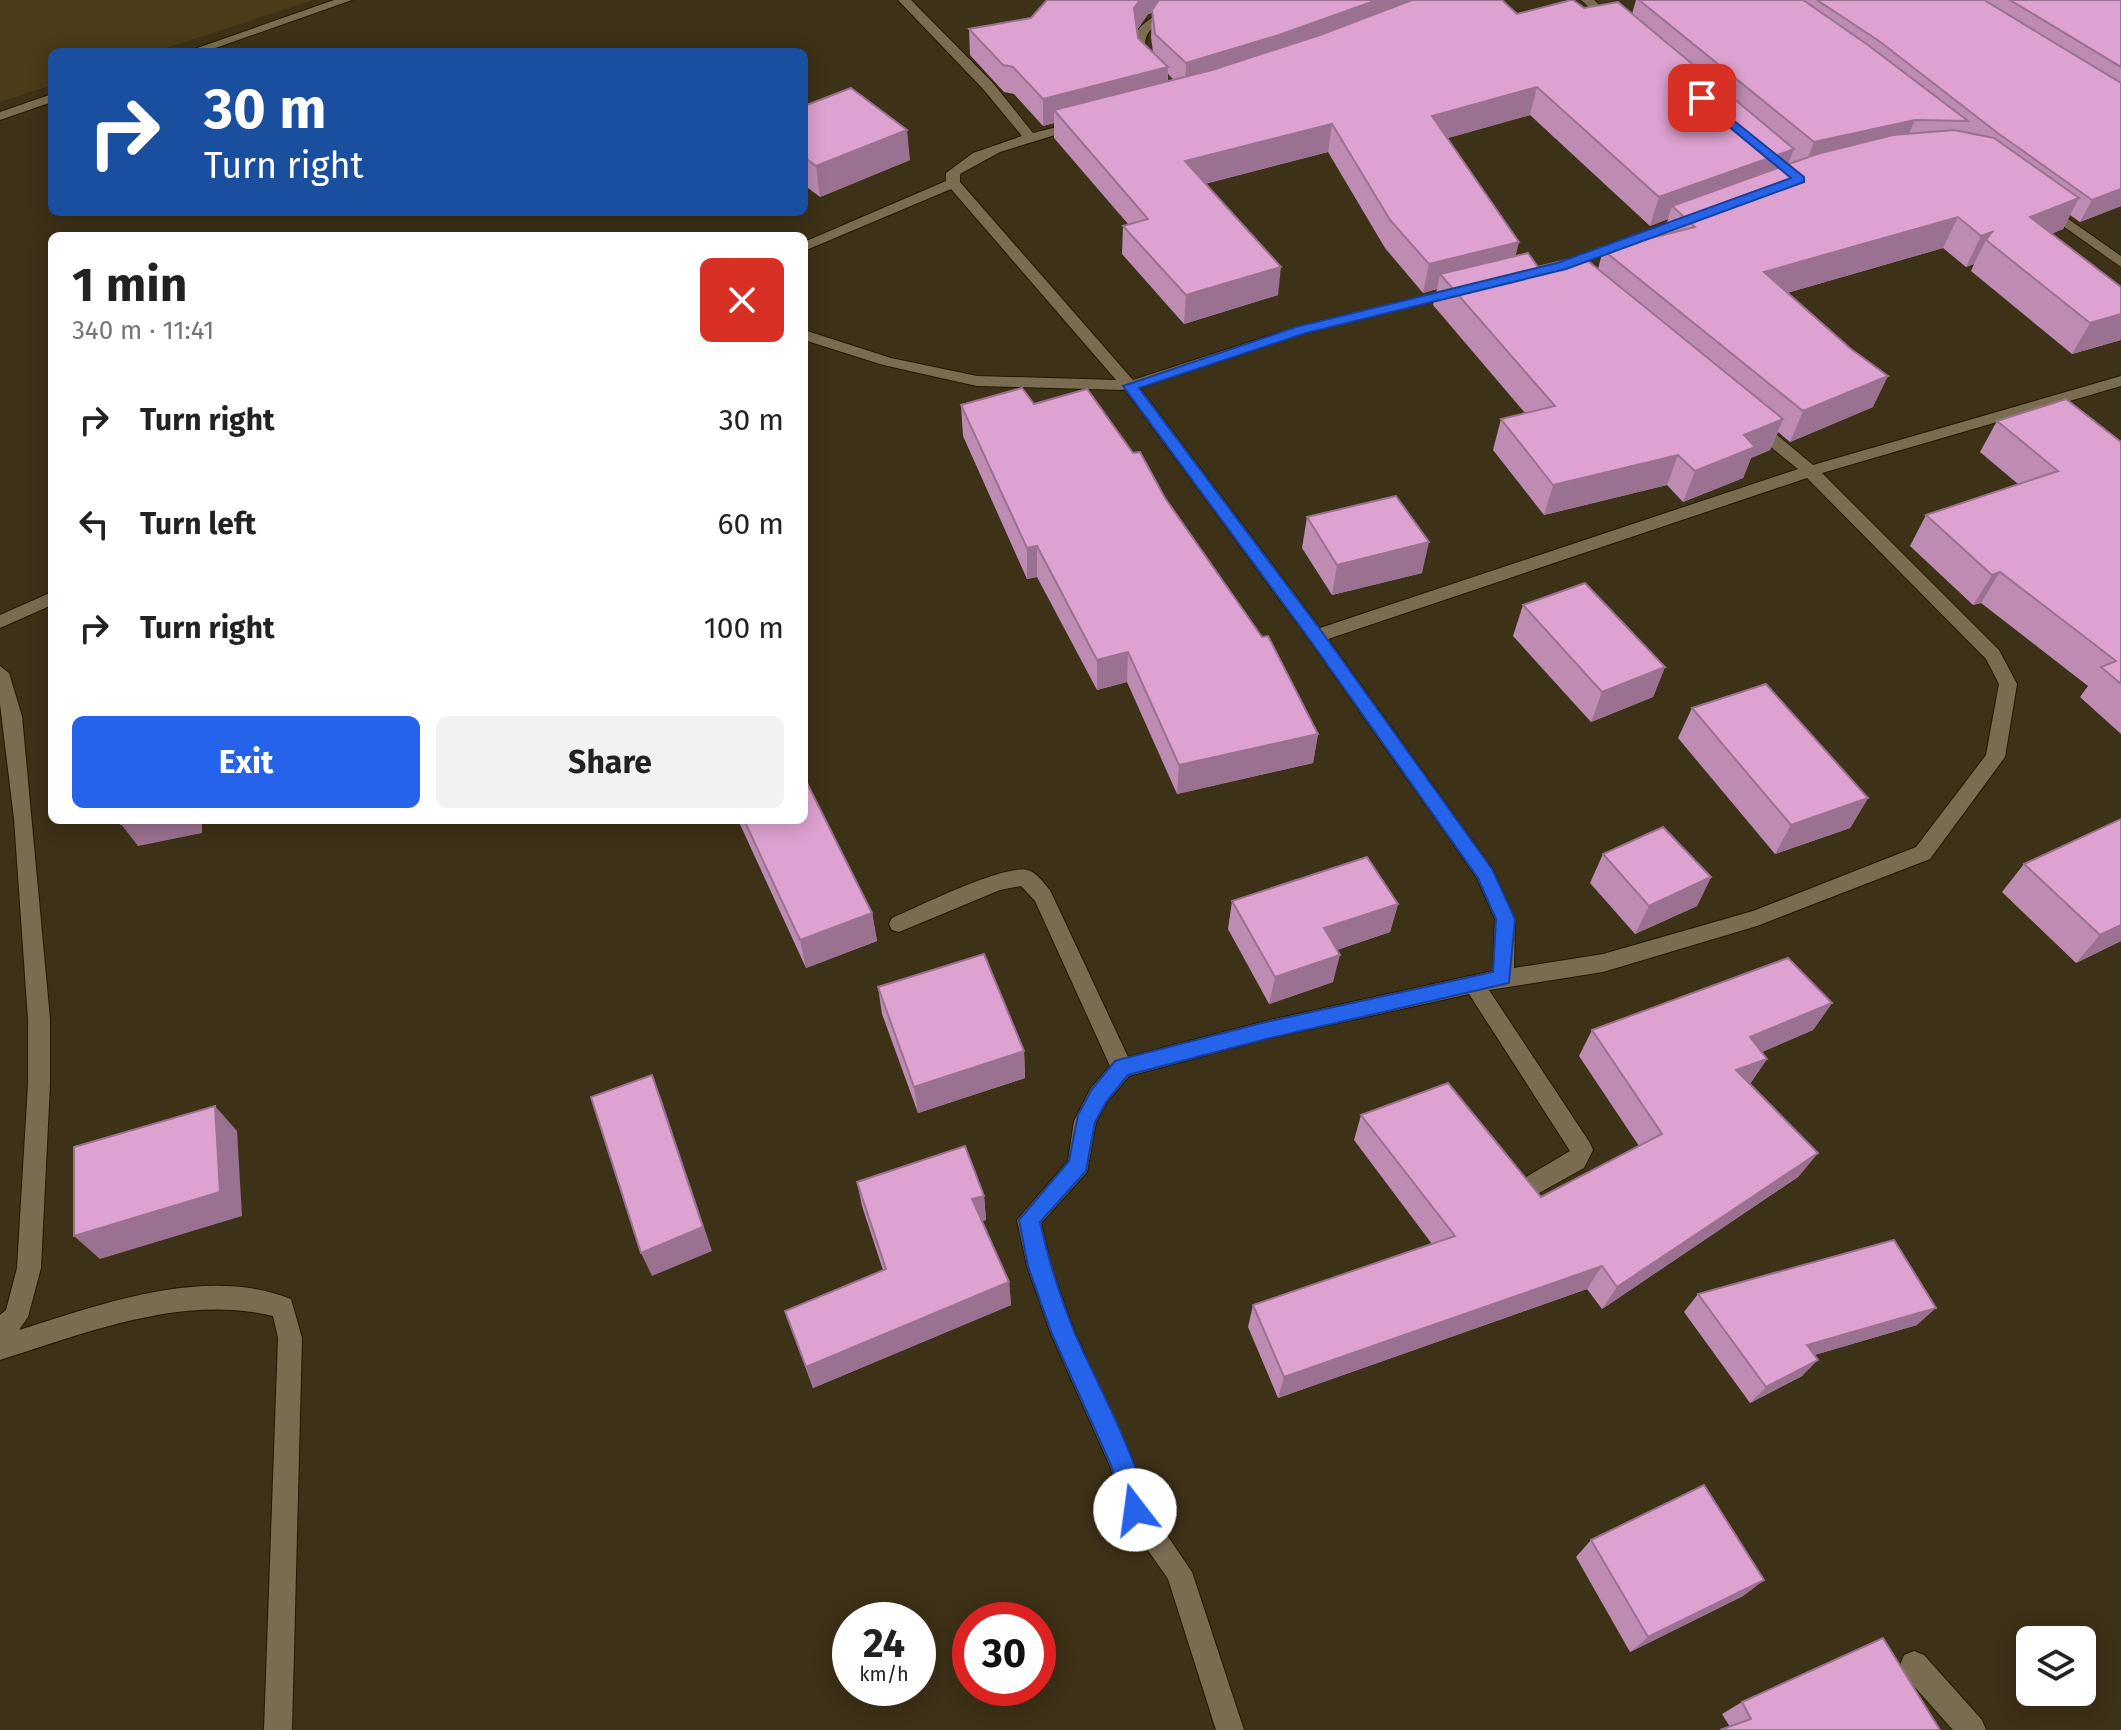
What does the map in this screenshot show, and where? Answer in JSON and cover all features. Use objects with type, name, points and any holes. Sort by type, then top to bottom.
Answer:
[{"type":"street","points":[[204,48],[346,0]]},
{"type":"street","points":[[904,0],[988,86],[1030,137]]},
{"type":"street","points":[[1154,72],[1141,55],[1142,36],[1148,24],[1208,0]]},
{"type":"street","points":[[1587,0],[1622,31]]},
{"type":"street","points":[[0,116],[48,99]]},
{"type":"street","points":[[1107,118],[1030,137],[963,163],[953,173],[953,183],[1130,386],[1316,636],[1485,874],[1505,919],[1503,978]]},
{"type":"street","points":[[808,245],[953,183]]},
{"type":"street","points":[[2032,197],[2121,263]]},
{"type":"street","points":[[1560,270],[1710,212]]},
{"type":"street","points":[[808,336],[888,362],[977,381],[1082,382],[1130,386],[1301,330],[1470,288]]},
{"type":"street","points":[[1316,636],[1810,471],[2121,381]]},
{"type":"street","points":[[1230,1730],[1179,1572],[1135,1510],[1122,1464],[1063,1334],[1039,1266],[1029,1220],[1079,1165],[1085,1121],[1099,1095],[1122,1068],[1266,1030],[1503,978],[1603,963],[1757,918],[1923,853],[1995,757],[2008,684],[1993,655],[1810,471],[1739,413]]},
{"type":"street","points":[[0,622],[48,600]]},
{"type":"street","points":[[0,673],[13,716],[39,1019],[39,1084],[29,1268],[16,1317],[0,1331]]},
{"type":"street","points":[[899,924],[997,883],[1025,877],[1043,896],[1122,1068]]},
{"type":"street","points":[[1475,986],[1582,1150],[1576,1161],[1524,1190]]},
{"type":"street","points":[[0,1348],[114,1313],[183,1302],[257,1298],[283,1307],[290,1338],[278,1730]]},
{"type":"street","points":[[1914,1665],[1972,1730]]},
{"type":"shaded area","points":[[0,0],[313,0],[166,48],[48,48],[48,86],[0,102]]},
{"type":"building","points":[[1047,0],[1140,0],[1134,8],[1138,38],[1168,67],[1043,99],[1013,67],[1003,65],[969,29],[1031,18]]},
{"type":"building","points":[[1159,0],[1377,0],[1279,35],[1186,63],[1155,34],[1152,10]]},
{"type":"building","points":[[1412,0],[1502,0],[1517,14],[1571,0],[1584,8],[1618,2],[1794,149],[1659,197],[1537,87],[1432,116],[1519,242],[1429,264],[1390,220],[1332,124],[1185,161],[1281,267],[1186,295],[1123,226],[1148,219],[1054,110],[1212,70],[1320,35]]},
{"type":"building","points":[[1639,0],[1803,0],[1968,121],[1915,120],[1814,142]]},
{"type":"building","points":[[1817,0],[1984,0],[2121,83],[2121,189],[2092,200],[1999,134],[1879,41]]},
{"type":"building","points":[[2010,0],[2121,0],[2121,67]]},
{"type":"building","points":[[851,88],[907,130],[816,166],[808,160],[808,104]]},
{"type":"building","points":[[1954,130],[1994,138],[2079,198],[2030,217],[2121,287],[2121,314],[2090,323],[1986,240],[1992,232],[1981,236],[1958,217],[1764,272],[1851,349],[1888,376],[1803,411],[1603,250],[1695,227],[1672,206],[1817,154],[1893,135]]},
{"type":"building","points":[[1528,253],[1538,267],[1582,256],[1783,419],[1744,435],[1755,447],[1695,471],[1678,455],[1553,485],[1501,419],[1555,406],[1440,274]]},
{"type":"building","points":[[1022,388],[1034,404],[1087,389],[1133,453],[1140,452],[1165,498],[1262,637],[1268,636],[1318,734],[1179,765],[1128,652],[1097,660],[1037,546],[1027,548],[961,405]]},
{"type":"building","points":[[2066,399],[2121,442],[2121,684],[2101,667],[2116,661],[2000,572],[1992,575],[1926,515],[2058,471],[1997,421]]},
{"type":"building","points":[[1396,496],[1429,542],[1337,565],[1307,517]]},
{"type":"building","points":[[1585,583],[1665,667],[1602,692],[1523,605]]},
{"type":"building","points":[[1766,684],[1868,798],[1791,825],[1692,708]]},
{"type":"building","points":[[808,785],[872,913],[800,940],[746,824],[808,824]]},
{"type":"building","points":[[2121,819],[2121,925],[2100,935],[2024,864]]},
{"type":"building","points":[[1663,827],[1711,877],[1649,906],[1603,854]]},
{"type":"building","points":[[1367,857],[1398,904],[1324,928],[1340,955],[1275,977],[1232,901]]},
{"type":"building","points":[[984,954],[1024,1051],[914,1087],[878,987]]},
{"type":"building","points":[[1788,958],[1832,1003],[1750,1037],[1767,1059],[1736,1070],[1818,1153],[1617,1287],[1602,1266],[1284,1377],[1253,1305],[1455,1236],[1361,1115],[1448,1083],[1541,1197],[1662,1134],[1592,1030]]},
{"type":"building","points":[[652,1075],[703,1227],[641,1253],[591,1097]]},
{"type":"building","points":[[215,1106],[220,1192],[74,1236],[74,1147]]},
{"type":"building","points":[[965,1146],[984,1196],[972,1199],[1009,1282],[806,1367],[785,1311],[886,1269],[857,1182]]},
{"type":"building","points":[[1894,1240],[1936,1308],[1807,1345],[1818,1360],[1766,1387],[1698,1294]]},
{"type":"building","points":[[1704,1485],[1764,1580],[1648,1637],[1591,1540]]},
{"type":"building","points":[[1883,1638],[1940,1730],[1720,1730],[1751,1719],[1742,1702]]},
{"type":"route","points":[[1135,1510],[1122,1464],[1063,1334],[1039,1266],[1029,1220],[1079,1165],[1085,1121],[1099,1095],[1122,1068],[1266,1030],[1503,978],[1505,919],[1485,874],[1316,636],[1130,386],[1301,330],[1562,266],[1799,179],[1702,98]]}]
